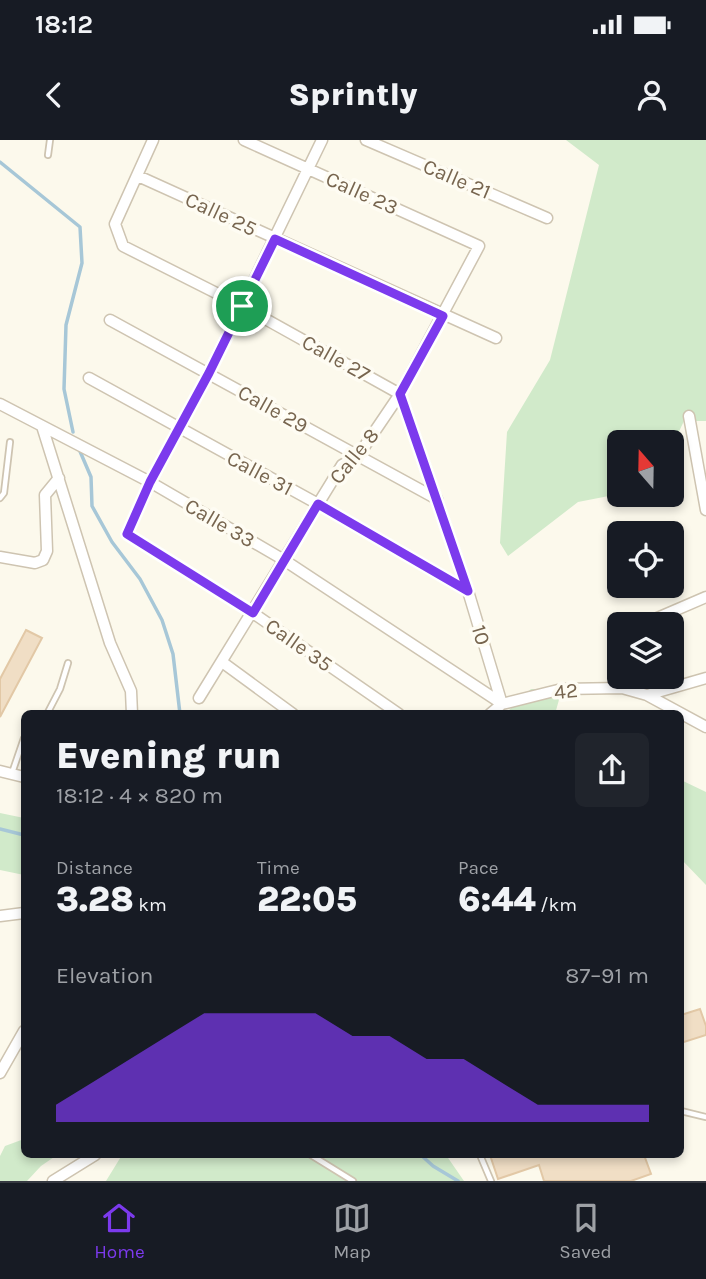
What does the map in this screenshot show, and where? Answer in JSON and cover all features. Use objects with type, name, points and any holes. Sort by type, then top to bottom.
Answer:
[{"type":"street","points":[[138,176],[153,140]]},
{"type":"street","name":"Calle 23","points":[[244,140],[479,246]]},
{"type":"street","points":[[150,482],[209,373],[322,140]]},
{"type":"street","name":"Calle 21","points":[[366,140],[547,218]]},
{"type":"street","name":"Calle 25","points":[[138,176],[496,338]]},
{"type":"street","name":"Calle 27","points":[[138,176],[115,225],[123,246],[242,306],[400,394]]},
{"type":"street","name":"Calle 8","points":[[199,698],[342,465],[358,456],[400,394],[479,246]]},
{"type":"street","name":"Calle 29","points":[[110,320],[437,499]]},
{"type":"street","name":"Calle 31","points":[[89,378],[318,504],[468,591]]},
{"type":"street","name":"10","points":[[400,394],[468,591],[502,704]]},
{"type":"street","name":"Calle 33","points":[[0,404],[150,482],[284,560],[502,704]]},
{"type":"street","points":[[689,416],[706,510]]},
{"type":"street","points":[[43,426],[110,643],[131,691],[132,710]]},
{"type":"street","points":[[0,557],[35,563],[43,560],[47,551],[45,495],[59,478]]},
{"type":"street","name":"Calle 35","points":[[150,482],[127,534],[253,613],[393,710]]},
{"type":"street","points":[[671,612],[706,597]]},
{"type":"street","points":[[222,662],[288,710]]},
{"type":"street","points":[[646,695],[706,678]]},
{"type":"street","name":"42","points":[[502,704],[562,689],[607,684]]},
{"type":"street","name":"42","points":[[634,689],[674,710]]},
{"type":"street","points":[[495,710],[502,704]]},
{"type":"street","name":"42","points":[[684,715],[706,727]]},
{"type":"street","points":[[0,771],[21,776]]},
{"type":"street","points":[[0,916],[21,913]]},
{"type":"street","points":[[0,1073],[21,1036]]},
{"type":"street","points":[[53,1181],[90,1158]]},
{"type":"lane","points":[[48,155],[50,140]]},
{"type":"lane","points":[[0,498],[4,494],[10,442]]},
{"type":"lane","points":[[49,710],[60,689],[68,663]]},
{"type":"lane","points":[[12,774],[21,747]]},
{"type":"lane","points":[[684,1112],[706,1118]]},
{"type":"lane","points":[[316,1158],[354,1181]]},
{"type":"lane","points":[[481,1158],[491,1181]]},
{"type":"green space","points":[[566,140],[706,140],[706,421],[684,421],[680,430],[607,430],[607,496],[578,502],[508,556],[500,543],[507,432],[550,360],[599,165]]},
{"type":"green space","points":[[531,689],[562,689],[556,710],[509,710]]},
{"type":"green space","points":[[684,781],[706,792],[706,885],[684,862]]},
{"type":"green space","points":[[0,813],[21,817],[21,874],[0,870]]},
{"type":"green space","points":[[21,1140],[21,1158],[53,1158],[27,1181],[0,1181],[0,1156],[5,1146]]},
{"type":"green space","points":[[120,1158],[448,1158],[464,1181],[106,1181]]},
{"type":"building","points":[[26,630],[42,638],[0,717],[0,679]]},
{"type":"building","points":[[700,1009],[706,1035],[684,1042],[684,1014]]},
{"type":"building","points":[[491,1158],[645,1158],[651,1174],[631,1181],[544,1181],[539,1165],[498,1179]]},
{"type":"waterway","points":[[0,162],[80,227],[82,263],[66,325],[64,389],[73,432]]},
{"type":"waterway","points":[[79,449],[91,477],[92,506],[112,542],[140,579],[162,620],[173,654],[180,710]]},
{"type":"waterway","points":[[0,829],[21,834]]},
{"type":"waterway","points":[[424,1158],[458,1181]]},
{"type":"route","points":[[275,239],[443,316],[400,394],[468,591],[318,504],[253,613],[129,537],[126,531],[242,306],[275,239]]}]
